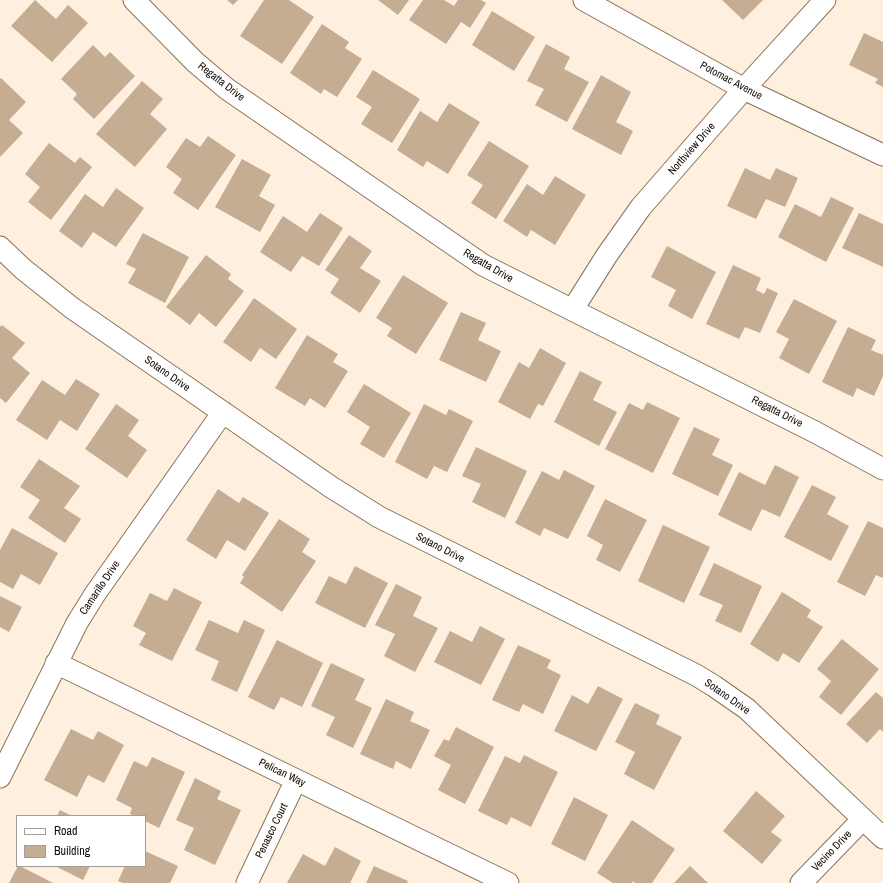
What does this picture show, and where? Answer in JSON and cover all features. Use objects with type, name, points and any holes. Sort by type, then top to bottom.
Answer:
[{"type":"street","name":"Regatta Drive","points":[[134,0],[195,62],[227,89],[483,265],[815,432],[883,469]]},
{"type":"street","name":"Potomac Avenue","points":[[584,0],[744,89],[883,155]]},
{"type":"street","name":"Northview Drive","points":[[573,309],[607,255],[641,206],[825,0]]},
{"type":"street","name":"Sotano Drive","points":[[0,247],[23,269],[72,308],[330,487],[379,517],[689,672],[714,686],[747,709],[883,838]]},
{"type":"street","name":"Camarillo Drive","points":[[0,777],[77,623],[95,594],[223,412]]},
{"type":"street","name":"Pelican Way","points":[[56,663],[508,883]]},
{"type":"street","name":"Penasco Court","points":[[247,883],[296,780]]},
{"type":"street","name":"Vecino Drive","points":[[801,883],[863,819]]},
{"type":"building","points":[[35,0],[56,19],[68,5],[88,23],[52,62],[11,26]]},
{"type":"building","points":[[227,0],[238,0],[233,5]]},
{"type":"building","points":[[264,0],[289,0],[314,17],[282,64],[240,36]]},
{"type":"building","points":[[378,0],[409,0],[398,15]]},
{"type":"building","points":[[423,0],[444,0],[454,6],[458,0],[481,0],[486,3],[470,28],[461,22],[446,44],[409,20]]},
{"type":"building","points":[[722,0],[763,0],[743,20]]},
{"type":"building","points":[[492,11],[535,37],[514,71],[472,45]]},
{"type":"building","points":[[322,24],[349,42],[345,48],[362,59],[337,97],[324,89],[321,94],[290,73]]},
{"type":"building","points":[[864,33],[883,42],[883,87],[875,83],[878,79],[849,65]]},
{"type":"building","points":[[546,44],[570,57],[564,69],[589,82],[567,122],[535,105],[544,89],[527,81]]},
{"type":"building","points":[[93,45],[105,57],[110,52],[135,76],[94,119],[73,99],[77,94],[61,79]]},
{"type":"building","points":[[373,70],[420,99],[392,143],[361,124],[372,107],[356,97]]},
{"type":"building","points":[[601,75],[631,92],[616,122],[633,131],[621,155],[572,129]]},
{"type":"building","points":[[1,78],[26,102],[9,120],[23,133],[0,157],[0,79]]},
{"type":"building","points":[[142,81],[163,99],[150,114],[167,129],[135,167],[96,134]]},
{"type":"building","points":[[449,103],[480,122],[448,174],[427,161],[423,167],[397,150],[420,111],[437,122]]},
{"type":"building","points":[[208,136],[236,155],[198,210],[173,193],[182,179],[166,167],[186,138],[200,147]]},
{"type":"building","points":[[489,141],[529,166],[496,219],[471,203],[483,185],[467,175]]},
{"type":"building","points":[[49,143],[75,163],[80,157],[92,167],[51,220],[28,202],[40,187],[25,174]]},
{"type":"building","points":[[242,159],[271,175],[259,196],[275,205],[260,232],[215,207]]},
{"type":"building","points":[[745,168],[770,180],[776,168],[798,178],[785,207],[766,199],[756,219],[727,206]]},
{"type":"building","points":[[555,176],[586,195],[555,245],[531,230],[527,237],[503,221],[527,184],[543,195]]},
{"type":"building","points":[[116,188],[144,208],[116,247],[93,232],[82,248],[59,231],[85,194],[103,207]]},
{"type":"building","points":[[831,197],[854,208],[826,262],[778,237],[795,204],[821,217]]},
{"type":"building","points":[[320,213],[343,228],[319,266],[302,256],[291,272],[260,252],[283,216],[307,232]]},
{"type":"building","points":[[859,213],[883,224],[883,267],[842,248]]},
{"type":"building","points":[[143,233],[189,257],[165,303],[128,283],[136,269],[126,264]]},
{"type":"building","points":[[349,235],[372,251],[360,268],[381,281],[360,313],[330,293],[339,279],[325,270]]},
{"type":"building","points":[[667,246],[716,272],[692,319],[668,306],[676,290],[651,277]]},
{"type":"building","points":[[206,255],[231,274],[228,279],[244,291],[216,327],[199,313],[190,325],[166,307]]},
{"type":"building","points":[[733,265],[761,278],[756,290],[764,294],[767,288],[778,293],[760,333],[745,327],[739,339],[706,324]]},
{"type":"building","points":[[403,275],[448,303],[416,354],[387,336],[392,328],[376,318]]},
{"type":"building","points":[[254,298],[297,329],[276,359],[260,348],[251,362],[223,342]]},
{"type":"building","points":[[794,299],[837,321],[809,374],[779,358],[789,339],[776,332]]},
{"type":"building","points":[[461,312],[486,323],[478,340],[501,351],[486,382],[439,360]]},
{"type":"building","points":[[2,325],[25,343],[12,358],[30,373],[6,403],[0,398],[0,327]]},
{"type":"building","points":[[848,327],[876,340],[871,350],[883,355],[883,376],[874,396],[857,388],[853,397],[822,382]]},
{"type":"building","points":[[307,335],[338,354],[333,362],[348,371],[325,408],[310,398],[305,406],[275,388]]},
{"type":"building","points":[[540,348],[566,363],[543,406],[538,404],[530,419],[498,402],[519,362],[529,368]]},
{"type":"building","points":[[580,371],[602,382],[593,400],[617,412],[599,446],[554,422]]},
{"type":"building","points":[[76,379],[100,394],[77,431],[60,420],[47,440],[16,420],[42,380],[65,395]]},
{"type":"building","points":[[364,384],[411,413],[384,458],[360,444],[370,427],[347,412]]},
{"type":"building","points":[[647,402],[680,418],[653,473],[605,449],[629,403],[643,410]]},
{"type":"building","points":[[116,404],[139,420],[128,436],[147,450],[127,478],[85,449]]},
{"type":"building","points":[[424,404],[446,415],[449,409],[473,421],[447,472],[434,466],[427,479],[395,462]]},
{"type":"building","points":[[694,427],[720,439],[712,455],[733,465],[718,496],[672,474]]},
{"type":"building","points":[[476,447],[527,471],[505,518],[472,502],[481,484],[462,476]]},
{"type":"building","points":[[39,459],[80,486],[64,508],[81,519],[65,543],[28,518],[40,500],[20,487]]},
{"type":"building","points":[[775,465],[799,477],[780,517],[762,509],[751,531],[718,515],[739,472],[765,485]]},
{"type":"building","points":[[564,470],[595,486],[568,539],[544,528],[540,536],[515,523],[542,471],[559,480]]},
{"type":"building","points":[[812,485],[836,497],[827,514],[849,526],[831,561],[784,537]]},
{"type":"building","points":[[218,489],[239,503],[243,497],[269,513],[245,551],[227,540],[216,559],[186,540]]},
{"type":"building","points":[[605,499],[647,520],[620,572],[596,560],[603,545],[587,536]]},
{"type":"building","points":[[279,519],[310,539],[302,552],[316,561],[282,612],[240,583],[244,577],[242,575]]},
{"type":"building","points":[[868,521],[883,528],[883,578],[876,575],[865,596],[837,582]]},
{"type":"building","points":[[663,525],[710,547],[684,603],[638,581]]},
{"type":"building","points":[[12,528],[58,553],[40,585],[21,574],[13,589],[0,582],[0,550]]},
{"type":"building","points":[[714,563],[762,586],[741,633],[715,621],[723,605],[699,595]]},
{"type":"building","points":[[355,566],[388,583],[365,628],[315,603],[329,576],[346,584]]},
{"type":"building","points":[[396,584],[422,597],[413,616],[438,628],[415,672],[384,656],[395,634],[375,625]]},
{"type":"building","points":[[174,588],[202,602],[172,661],[139,645],[146,633],[133,626],[150,593],[167,601]]},
{"type":"building","points":[[782,592],[811,610],[807,617],[823,627],[799,663],[783,653],[778,662],[750,644]]},
{"type":"building","points":[[0,596],[22,607],[9,632],[0,627]]},
{"type":"building","points":[[209,620],[238,633],[244,620],[265,630],[237,692],[211,680],[219,661],[195,650]]},
{"type":"building","points":[[480,626],[505,639],[481,685],[434,662],[450,631],[472,642]]},
{"type":"building","points":[[842,639],[879,669],[841,715],[819,697],[831,681],[817,669]]},
{"type":"building","points":[[277,640],[323,663],[302,707],[281,697],[274,710],[248,697]]},
{"type":"building","points":[[518,645],[551,660],[547,668],[561,675],[543,714],[523,704],[519,712],[492,700]]},
{"type":"building","points":[[331,663],[365,679],[355,700],[372,708],[353,748],[326,735],[335,717],[311,706]]},
{"type":"building","points":[[598,686],[623,699],[596,751],[554,731],[572,695],[588,704]]},
{"type":"building","points":[[876,692],[883,698],[883,732],[880,729],[867,743],[846,724]]},
{"type":"building","points":[[386,699],[414,712],[410,721],[430,730],[411,769],[396,761],[393,769],[360,754]]},
{"type":"building","points":[[635,703],[660,715],[656,724],[682,737],[654,790],[624,774],[635,752],[615,742]]},
{"type":"building","points":[[456,727],[494,747],[465,804],[438,790],[451,765],[434,756],[444,739],[449,741]]},
{"type":"building","points":[[71,729],[93,740],[98,731],[124,745],[104,783],[88,775],[77,797],[44,780]]},
{"type":"building","points":[[524,755],[558,772],[531,827],[511,817],[507,825],[478,811],[505,756],[520,763]]},
{"type":"building","points":[[152,757],[185,772],[159,828],[146,822],[146,815],[130,814],[132,808],[116,800],[134,761],[147,767]]},
{"type":"building","points":[[195,778],[221,791],[217,799],[241,810],[215,865],[184,850],[194,828],[176,820]]},
{"type":"building","points":[[756,791],[785,816],[771,832],[782,840],[762,864],[723,831]]},
{"type":"building","points":[[574,797],[608,815],[585,861],[551,844]]},
{"type":"building","points":[[60,810],[70,815],[58,815]]},
{"type":"building","points":[[632,820],[675,849],[652,883],[635,883],[633,881],[632,883],[613,883],[597,873]]},
{"type":"building","points":[[335,847],[361,861],[350,883],[287,883],[303,854],[325,866]]},
{"type":"building","points":[[146,851],[178,866],[170,883],[123,883],[118,881],[125,867],[146,867]]},
{"type":"building","points":[[374,866],[408,881],[407,883],[366,883]]},
{"type":"building","points":[[690,866],[708,883],[674,883]]},
{"type":"building","points":[[17,867],[22,867],[53,883],[9,883]]},
{"type":"building","points":[[57,867],[90,867],[83,880]]}]
